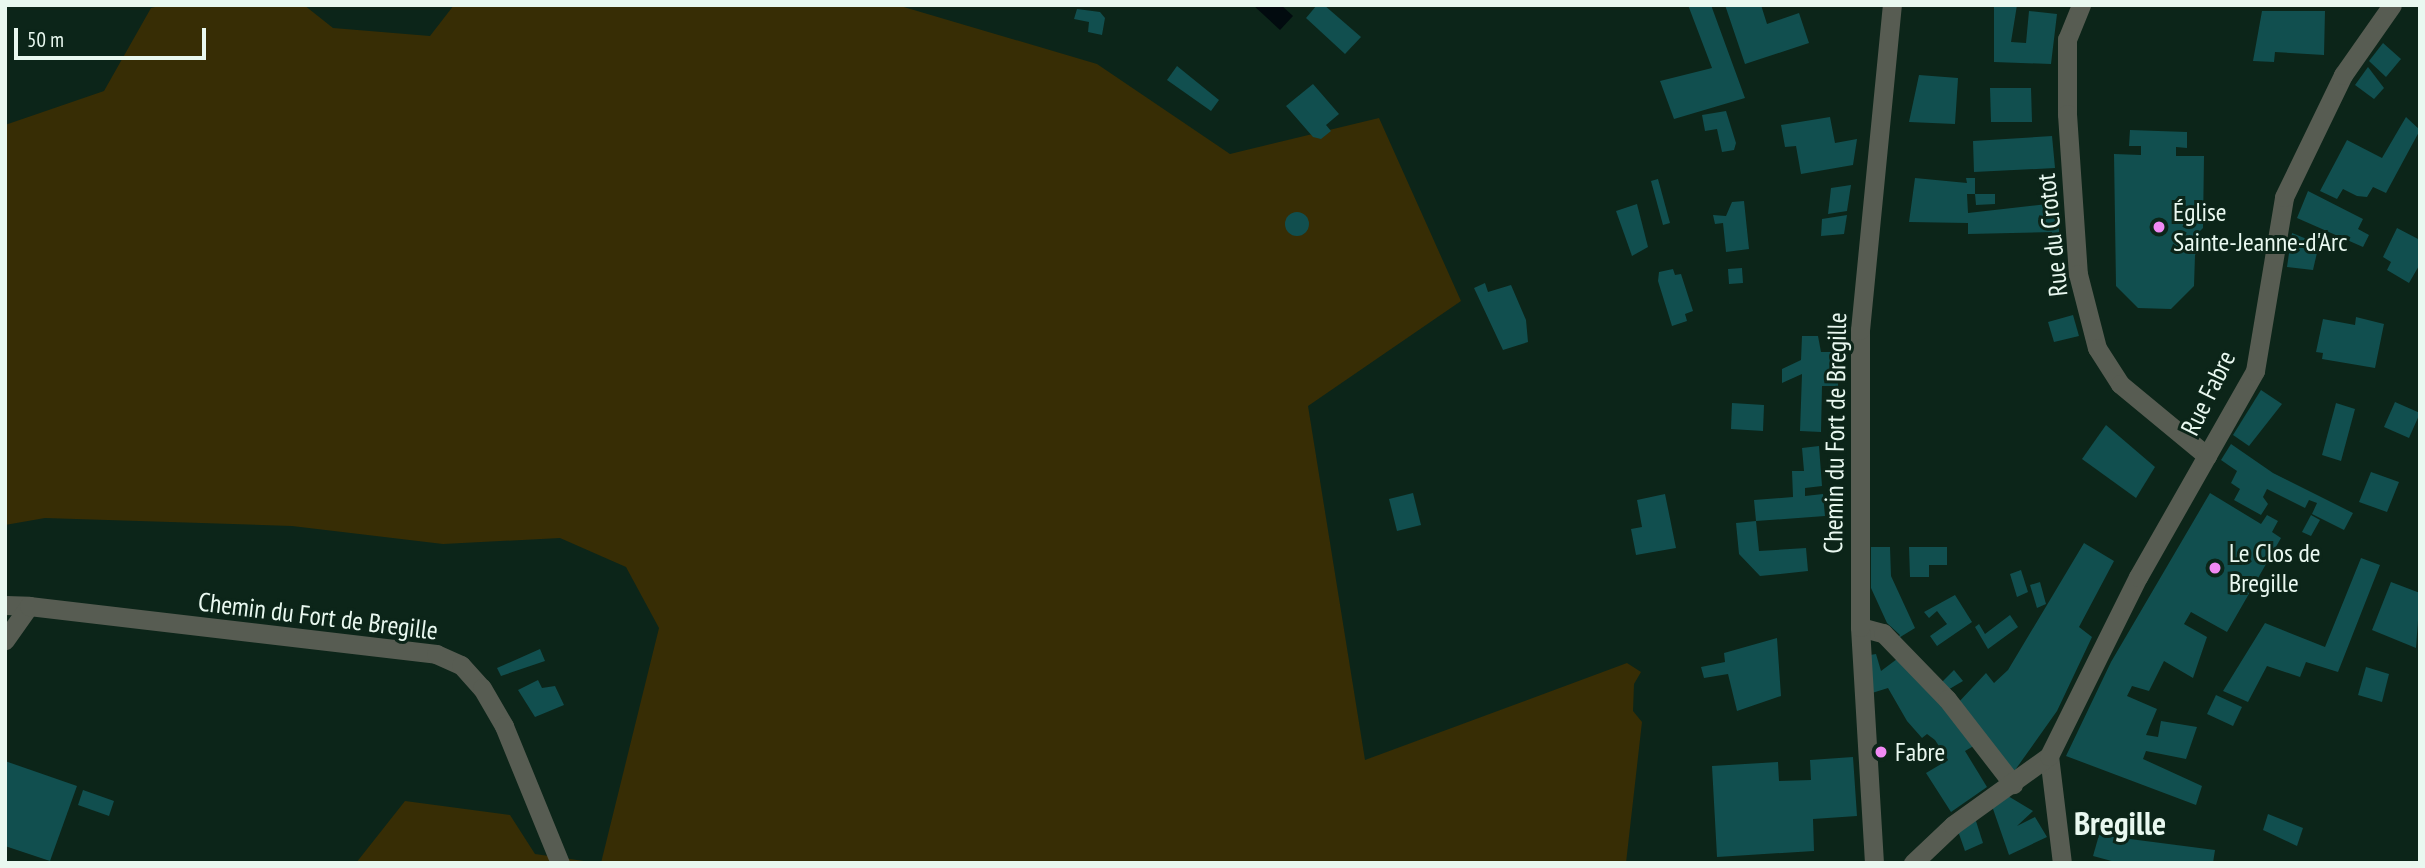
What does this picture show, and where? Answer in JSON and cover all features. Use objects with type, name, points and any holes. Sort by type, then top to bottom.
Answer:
[{"type":"street","name":"Chemin du Fort de Bregille","points":[[1874,863],[1860,627],[1860,330],[1892,5]]},
{"type":"street","name":"Rue du Crotot","points":[[2081,5],[2067,39],[2067,114],[2078,274],[2097,348],[2120,384],[2207,456]]},
{"type":"street","name":"Rue Fabre","points":[[1913,863],[1953,825],[2013,784],[2049,755],[2138,577],[2255,371],[2284,197],[2334,92],[2392,5]]},
{"type":"street","name":"Chemin du Fort de Bregille","points":[[5,605],[436,654],[461,665],[482,688],[504,726],[560,863]]},
{"type":"street","points":[[5,640],[29,606]]},
{"type":"street","points":[[1860,627],[1883,633],[1947,699],[2013,784]]},
{"type":"street","points":[[2049,755],[2062,863]]},
{"type":"shaded area","points":[[164,5],[304,5],[333,28],[430,36],[454,5],[897,5],[1097,64],[1230,154],[1379,118],[1461,301],[1308,406],[1365,760],[1627,663],[1641,672],[1634,684],[1633,711],[1642,722],[1626,863],[601,863],[659,628],[626,567],[560,538],[443,544],[292,526],[45,518],[5,525],[5,125],[104,91],[151,8]]},
{"type":"shaded area","points":[[1253,5],[1281,5],[1293,16],[1280,30]]},
{"type":"shaded area","points":[[405,801],[510,815],[535,854],[598,863],[356,863]]},
{"type":"building","points":[[1317,5],[1324,5],[1361,37],[1345,54],[1306,18]]},
{"type":"building","points":[[1688,5],[1711,5],[1745,98],[1674,119],[1660,81],[1712,68]]},
{"type":"building","points":[[1725,5],[1761,5],[1767,24],[1799,13],[1809,43],[1745,64]]},
{"type":"building","points":[[1994,5],[2017,5],[2011,42],[2026,43],[2029,11],[2057,14],[2051,64],[1994,62]]},
{"type":"building","points":[[1077,9],[1100,12],[1105,18],[1102,35],[1088,32],[1089,22],[1074,19]]},
{"type":"building","points":[[2262,11],[2325,11],[2324,55],[2275,52],[2274,62],[2253,61]]},
{"type":"building","points":[[2383,43],[2401,59],[2386,77],[2369,61]]},
{"type":"building","points":[[1177,66],[1219,100],[1211,111],[1167,80]]},
{"type":"building","points":[[2368,67],[2384,88],[2374,99],[2355,85]]},
{"type":"building","points":[[1919,75],[1958,78],[1955,124],[1909,122]]},
{"type":"building","points":[[1313,84],[1339,114],[1326,125],[1331,131],[1321,139],[1313,137],[1286,106]]},
{"type":"building","points":[[1990,88],[2031,88],[2032,122],[1991,122]]},
{"type":"building","points":[[1726,111],[1736,143],[1734,150],[1722,152],[1717,129],[1705,131],[1702,115]]},
{"type":"building","points":[[1830,117],[1835,143],[1857,139],[1853,165],[1801,174],[1796,146],[1785,147],[1781,125]]},
{"type":"building","points":[[2406,117],[2420,130],[2386,193],[2373,187],[2367,197],[2357,196],[2343,189],[2337,199],[2320,191],[2347,140],[2382,158]]},
{"type":"building","name":"Église Sainte-Jeanne-d'Arc","points":[[2130,130],[2187,132],[2187,148],[2176,147],[2176,156],[2204,156],[2203,228],[2195,236],[2201,245],[2195,255],[2194,286],[2171,309],[2138,308],[2116,286],[2114,154],[2141,155],[2141,146],[2129,146]]},
{"type":"building","points":[[2052,136],[2055,168],[1974,172],[1973,141]]},
{"type":"building","points":[[1915,178],[1967,183],[1966,178],[1975,178],[1975,194],[1967,194],[1968,213],[2057,203],[2060,244],[2054,244],[2052,232],[1968,234],[1968,223],[1909,222]]},
{"type":"building","points":[[1658,179],[1670,223],[1663,225],[1651,181]]},
{"type":"building","points":[[1851,185],[1847,211],[1828,214],[1831,188]]},
{"type":"building","points":[[2308,191],[2363,219],[2358,229],[2369,235],[2363,247],[2297,218]]},
{"type":"building","points":[[1975,194],[1995,194],[1995,204],[1976,205]]},
{"type":"building","points":[[1744,201],[1749,249],[1726,252],[1723,223],[1715,224],[1713,215],[1726,216],[1732,202]]},
{"type":"building","points":[[1637,204],[1648,247],[1632,256],[1616,211]]},
{"type":"building","points":[[1297,212],[1306,215],[1309,224],[1306,233],[1297,236],[1288,233],[1285,224],[1288,215]]},
{"type":"building","points":[[1847,215],[1844,234],[1821,236],[1822,219]]},
{"type":"building","points":[[2397,228],[2420,240],[2420,264],[2409,283],[2387,270],[2391,262],[2383,257]]},
{"type":"building","points":[[2292,233],[2319,244],[2313,270],[2287,267]]},
{"type":"building","points":[[1742,268],[1743,283],[1729,284],[1728,269]]},
{"type":"building","points":[[1673,269],[1675,275],[1681,274],[1693,311],[1685,314],[1687,321],[1672,326],[1658,281],[1659,272]]},
{"type":"building","points":[[1485,283],[1488,292],[1511,285],[1526,320],[1528,342],[1503,350],[1474,288]]},
{"type":"building","points":[[2073,315],[2079,336],[2054,342],[2048,322]]},
{"type":"building","points":[[2356,317],[2384,324],[2375,368],[2322,359],[2323,353],[2316,352],[2323,319],[2355,325]]},
{"type":"building","points":[[1802,336],[1818,336],[1821,352],[1839,352],[1838,386],[1822,386],[1821,432],[1800,431],[1802,374],[1782,383],[1782,369],[1801,360]]},
{"type":"building","points":[[2261,390],[2282,404],[2249,446],[2233,435]]},
{"type":"building","points":[[2395,402],[2420,413],[2409,438],[2384,427]]},
{"type":"building","points":[[1732,403],[1764,405],[1763,431],[1731,429]]},
{"type":"building","points":[[2336,403],[2355,409],[2341,461],[2322,455]]},
{"type":"building","points":[[2106,425],[2155,467],[2136,498],[2082,459]]},
{"type":"building","points":[[2231,444],[2273,473],[2353,513],[2344,530],[2312,514],[2317,503],[2309,500],[2305,508],[2267,489],[2263,497],[2268,504],[2261,515],[2234,500],[2240,489],[2231,483],[2237,471],[2221,460]]},
{"type":"building","points":[[1819,446],[1822,486],[1805,488],[1805,496],[1823,494],[1825,516],[1756,521],[1754,500],[1793,497],[1792,471],[1804,471],[1802,448]]},
{"type":"building","points":[[2371,472],[2399,482],[2387,512],[2359,502]]},
{"type":"building","points":[[1413,493],[1421,525],[1397,531],[1389,499]]},
{"type":"building","points":[[2210,493],[2261,524],[2267,515],[2278,521],[2272,532],[2281,538],[2227,632],[2191,612],[2184,624],[2207,637],[2193,678],[2164,661],[2149,691],[2132,686],[2127,696],[2157,709],[2146,735],[2158,737],[2161,721],[2197,727],[2186,759],[2146,751],[2143,759],[2202,786],[2196,805],[2066,756],[2111,662]]},
{"type":"building","points":[[1665,494],[1676,548],[1636,555],[1631,529],[1642,527],[1637,500]]},
{"type":"building","points":[[2311,515],[2320,520],[2311,536],[2302,532]]},
{"type":"building","points":[[1756,521],[1759,551],[1806,548],[1808,571],[1760,576],[1739,554],[1736,523]]},
{"type":"building","points":[[2084,543],[2114,561],[2079,627],[2092,637],[2057,711],[2013,773],[1957,704],[1986,673],[1994,683],[2008,670]]},
{"type":"building","points":[[1871,547],[1890,547],[1891,576],[1915,628],[1897,639],[1900,635],[1887,623],[1871,588]]},
{"type":"building","points":[[1909,547],[1947,547],[1947,565],[1929,565],[1929,577],[1910,577]]},
{"type":"building","points":[[2361,558],[2380,565],[2338,672],[2306,662],[2300,677],[2267,666],[2248,702],[2223,691],[2265,623],[2325,647]]},
{"type":"building","points":[[2021,570],[2028,592],[2017,597],[2010,574]]},
{"type":"building","points":[[2040,582],[2046,604],[2037,608],[2030,585]]},
{"type":"building","points":[[2391,582],[2420,593],[2416,648],[2372,630]]},
{"type":"building","points":[[1955,595],[1972,622],[1937,646],[1930,636],[1947,624],[1937,611],[1929,618],[1924,612]]},
{"type":"building","points":[[2010,615],[2018,627],[1988,649],[1975,627],[1979,624],[1985,634]]},
{"type":"building","points":[[1777,638],[1781,696],[1737,711],[1728,674],[1704,678],[1701,667],[1725,662],[1724,653]]},
{"type":"building","points":[[540,649],[545,661],[501,676],[497,668]]},
{"type":"building","points":[[1876,654],[1881,671],[1897,659],[1977,744],[1965,751],[1987,787],[1951,812],[1926,773],[1948,760],[1935,740],[1927,734],[1922,738],[1907,721],[1888,688],[1872,693],[1870,655]]},
{"type":"building","points":[[2366,667],[2389,674],[2382,702],[2358,695]]},
{"type":"building","points":[[1954,670],[1963,681],[1946,691],[1940,684]]},
{"type":"building","points":[[538,680],[542,688],[555,686],[564,705],[535,717],[518,690]]},
{"type":"building","points":[[2216,695],[2242,707],[2233,726],[2207,714]]},
{"type":"building","points":[[1853,757],[1857,816],[1813,819],[1814,851],[1717,857],[1712,766],[1778,762],[1779,781],[1811,780],[1810,760]]},
{"type":"building","points":[[5,761],[77,786],[50,861],[5,846]]},
{"type":"building","points":[[83,790],[114,801],[109,816],[78,805]]},
{"type":"building","points":[[2008,796],[2033,811],[2017,826],[2035,817],[2047,837],[2009,855],[1992,806]]},
{"type":"building","points":[[2268,814],[2303,828],[2297,846],[2263,830]]},
{"type":"building","points":[[1975,818],[1983,843],[1965,851],[1958,831]]},
{"type":"building","points":[[2099,835],[2215,850],[2213,863],[2119,863],[2093,856]]},
{"type":"place","name":"Église Sainte-Jeanne-d'Arc","points":[[2159,227]]},
{"type":"place","name":"Le Clos de Bregille","points":[[2215,568]]},
{"type":"place","name":"Fabre","points":[[1881,752]]},
{"type":"district","name":"Bregille","points":[[2120,823]]}]
